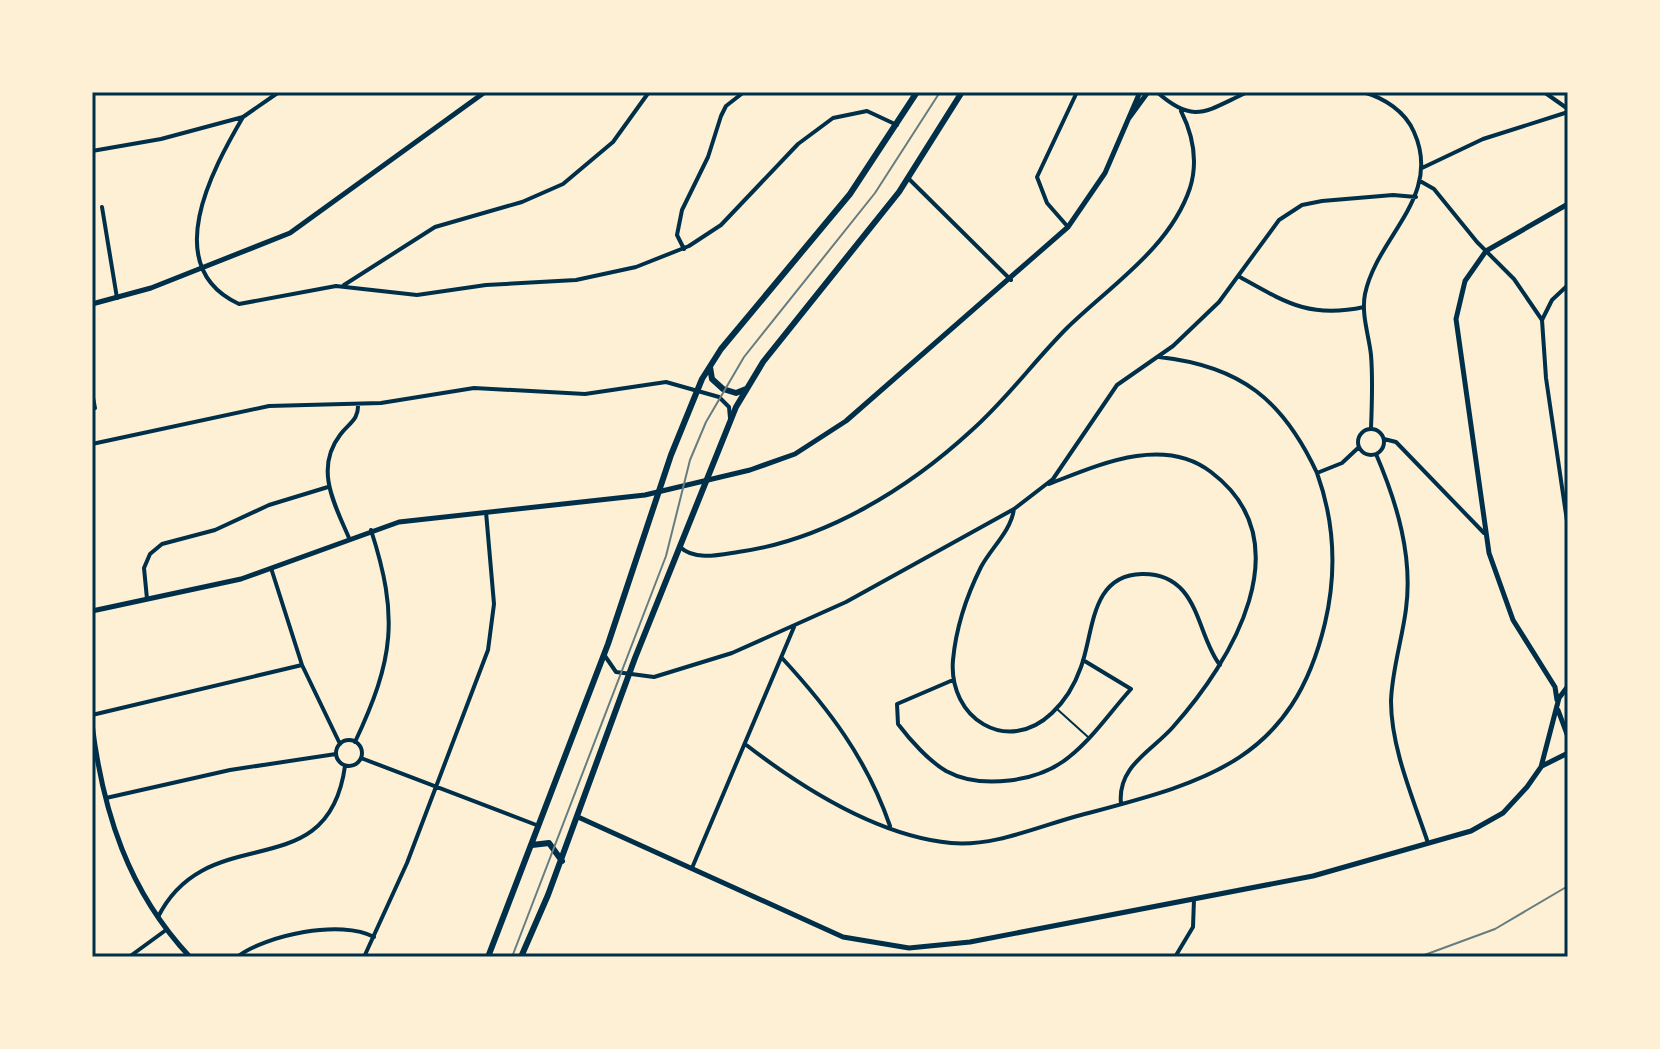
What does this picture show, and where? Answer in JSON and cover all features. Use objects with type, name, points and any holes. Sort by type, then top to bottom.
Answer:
[{"type":"main road","points":[[488,957],[604,654],[698,389],[711,363],[836,211],[898,125],[917,92]]},
{"type":"main road","points":[[521,957],[562,861],[629,675],[730,419],[746,389],[909,179],[962,92]]},
{"type":"main road","points":[[711,363],[712,379],[717,386],[736,393],[746,389]]},
{"type":"main road","points":[[532,845],[549,843],[562,861]]},
{"type":"street","points":[[92,151],[161,139],[243,117],[279,92]]},
{"type":"street","points":[[92,304],[117,298],[268,243],[302,225],[485,92]]},
{"type":"street","points":[[342,286],[435,227],[522,202],[563,184],[613,142],[649,92]]},
{"type":"street","points":[[684,249],[677,235],[682,210],[708,157],[726,106],[744,92]]},
{"type":"street","points":[[1068,227],[1047,203],[1037,177],[1077,92]]},
{"type":"street","points":[[92,611],[228,582],[371,530],[409,520],[602,501],[705,481],[773,463],[825,436],[1011,280],[1068,227],[1105,173],[1140,92]]},
{"type":"street","points":[[1126,122],[1148,92]]},
{"type":"street","points":[[680,547],[694,556],[728,554],[787,541],[816,530],[877,501],[928,466],[972,430],[1066,330],[1154,246],[1181,209],[1194,171],[1194,151],[1181,111],[1157,92]]},
{"type":"street","points":[[1181,111],[1209,109],[1248,92]]},
{"type":"street","points":[[1363,92],[1387,102],[1406,119],[1417,139],[1422,168],[1416,197],[1375,264],[1364,307],[1372,368],[1371,428]]},
{"type":"street","points":[[1544,92],[1568,110]]},
{"type":"street","points":[[1422,168],[1483,139],[1511,132],[1568,110]]},
{"type":"street","points":[[243,117],[212,170],[202,199],[198,224],[203,267],[216,292],[239,304],[342,286],[408,295],[486,285],[576,280],[643,265],[684,249],[729,219],[798,144],[833,118],[867,111],[898,125]]},
{"type":"street","points":[[909,179],[1011,280]]},
{"type":"street","points":[[1420,181],[1434,189],[1514,279],[1542,320],[1546,378],[1568,528]]},
{"type":"street","points":[[1048,485],[1111,392],[1159,357],[1200,321],[1279,220],[1302,205],[1393,195],[1416,197]]},
{"type":"street","points":[[1568,204],[1486,251],[1465,281],[1456,319],[1484,533],[1508,610],[1555,687],[1557,705],[1568,737]]},
{"type":"street","points":[[102,207],[117,298]]},
{"type":"street","points":[[1238,276],[1303,310],[1323,313],[1364,307]]},
{"type":"street","points":[[1542,320],[1552,300],[1568,285]]},
{"type":"street","points":[[745,744],[832,803],[890,826],[940,841],[978,843],[1170,791],[1232,762],[1272,733],[1297,702],[1321,639],[1331,586],[1331,524],[1317,473],[1289,422],[1256,389],[1213,369],[1159,357]]},
{"type":"street","points":[[92,444],[255,408],[312,403],[358,404],[474,388],[580,394],[661,382],[698,389],[723,400],[729,407],[730,419]]},
{"type":"street","points":[[92,392],[95,408]]},
{"type":"street","points":[[349,538],[328,487],[331,450],[356,418],[358,404]]},
{"type":"street","points":[[1358,448],[1368,455],[1376,454],[1383,448],[1384,439],[1380,432],[1371,428]]},
{"type":"street","points":[[1317,473],[1340,464],[1358,448],[1360,434],[1371,428]]},
{"type":"street","points":[[1384,439],[1396,442],[1484,533]]},
{"type":"street","points":[[604,654],[613,669],[629,675],[654,677],[672,673],[794,626],[894,577],[1014,509],[1048,485],[1111,462],[1156,454],[1192,461],[1226,484],[1251,527],[1257,562],[1243,617],[1220,665],[1173,726],[1129,769],[1123,783],[1121,804]]},
{"type":"street","points":[[1376,454],[1397,511],[1408,587],[1393,682],[1392,715],[1428,843]]},
{"type":"street","points":[[147,599],[144,564],[159,546],[215,530],[273,503],[328,487]]},
{"type":"street","points":[[1014,509],[1010,524],[981,567],[965,605],[954,656],[953,680],[966,712],[992,730],[1027,729],[1056,709],[1074,685],[1083,660],[1092,614],[1099,600],[1120,580],[1142,574],[1165,579],[1186,595],[1200,618],[1220,665]]},
{"type":"street","points":[[364,957],[437,788],[475,690],[493,625],[486,512]]},
{"type":"street","points":[[355,742],[384,669],[391,637],[390,606],[371,530]]},
{"type":"street","points":[[271,568],[302,665],[340,744]]},
{"type":"street","points":[[692,868],[794,626]]},
{"type":"street","points":[[782,657],[844,730],[874,786],[890,826]]},
{"type":"street","points":[[953,680],[897,704],[896,720],[907,735],[944,769],[974,779],[998,781],[1040,773],[1069,758],[1131,689],[1083,660]]},
{"type":"street","points":[[92,715],[302,665]]},
{"type":"street","points":[[578,817],[833,934],[898,948],[970,942],[1313,876],[1471,831],[1503,813],[1524,792],[1541,767],[1557,705],[1568,686]]},
{"type":"street","points":[[92,724],[96,771],[128,868],[166,930],[190,957]]},
{"type":"street","points":[[336,754],[340,744],[347,740],[355,742],[361,749],[361,758],[356,764],[345,766]]},
{"type":"street","points":[[1541,767],[1568,753]]},
{"type":"street","points":[[336,754],[345,766]]},
{"type":"street","points":[[104,798],[230,770],[336,754]]},
{"type":"street","points":[[361,758],[539,826]]},
{"type":"street","points":[[158,917],[181,883],[196,871],[222,860],[296,842],[313,833],[338,792],[345,766]]},
{"type":"street","points":[[1175,957],[1193,927],[1194,899]]},
{"type":"street","points":[[129,957],[166,930]]},
{"type":"street","points":[[237,957],[265,941],[314,932],[356,931],[374,937]]},
{"type":"lane","points":[[1056,709],[1089,737]]},
{"type":"tram line","points":[[512,957],[666,556],[690,460],[706,422],[744,357],[875,193],[940,92]]},
{"type":"tram line","points":[[1419,957],[1495,929],[1568,886]]}]
